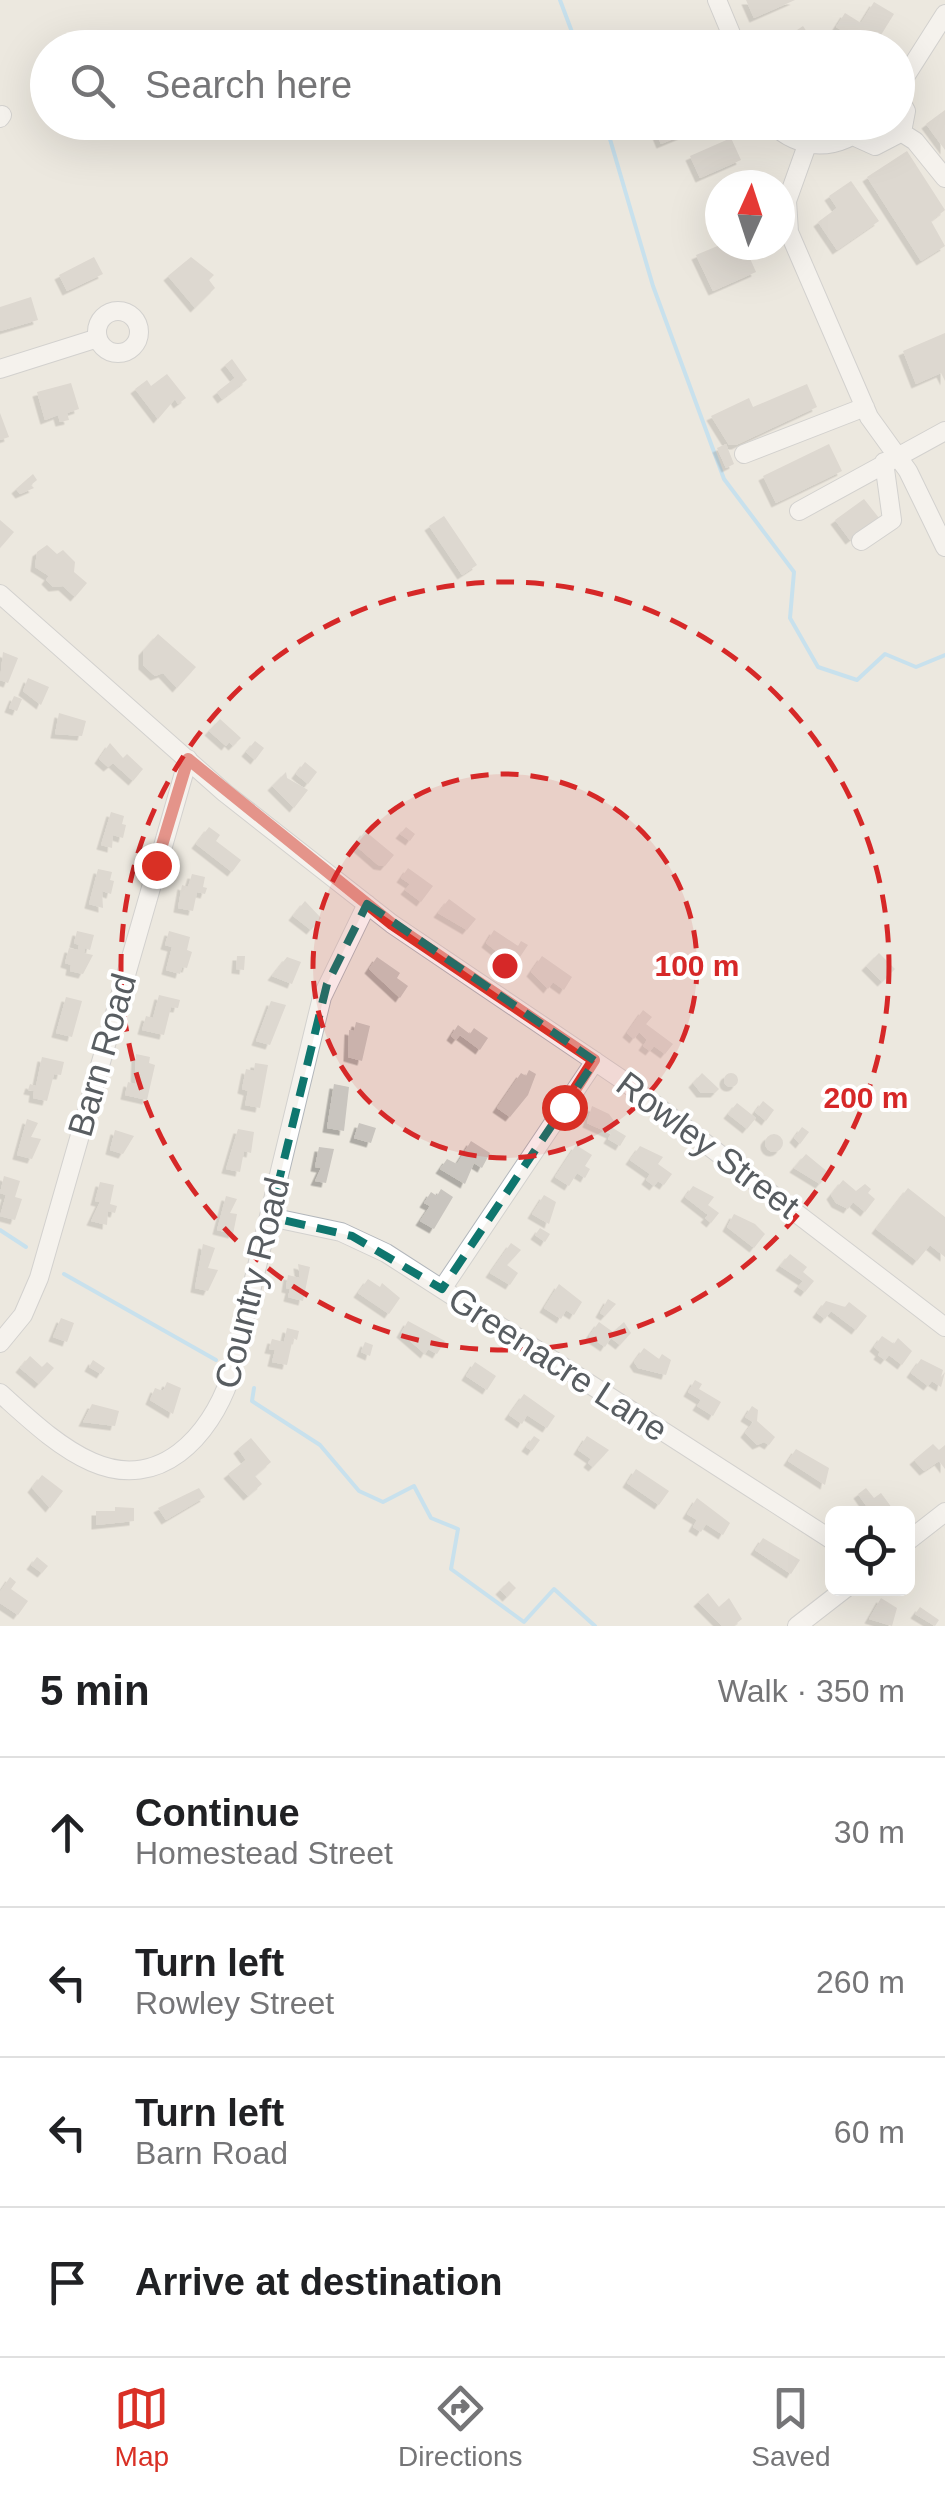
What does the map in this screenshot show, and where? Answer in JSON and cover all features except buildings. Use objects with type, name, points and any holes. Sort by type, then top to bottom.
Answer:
[{"type":"street","points":[[717,0],[730,30]]},
{"type":"street","points":[[915,61],[945,14]]},
{"type":"street","points":[[796,140],[807,144],[848,140]]},
{"type":"street","points":[[862,140],[875,146],[887,140]]},
{"type":"street","points":[[909,140],[945,178]]},
{"type":"street","points":[[807,144],[788,201],[790,232],[864,407],[945,546]]},
{"type":"street","points":[[0,368],[98,338]]},
{"type":"street","points":[[744,454],[864,407]]},
{"type":"street","points":[[799,510],[945,431]]},
{"type":"street","points":[[860,541],[892,520],[891,458]]},
{"type":"street","name":"Rowley Street","points":[[0,594],[188,759],[368,904],[594,1060],[945,1327]]},
{"type":"street","name":"Barn Road","points":[[0,1343],[24,1315],[38,1278],[188,759]]},
{"type":"street","name":"Country Road","points":[[0,1393],[50,1435],[96,1464],[140,1469],[175,1457],[202,1434],[224,1396],[322,997],[368,904]]},
{"type":"street","points":[[442,1289],[594,1060]]},
{"type":"street","name":"Greenacre Lane","points":[[270,1217],[352,1236],[442,1289],[825,1535]]},
{"type":"street","points":[[915,1536],[945,1512]]},
{"type":"street","points":[[797,1626],[836,1596]]},
{"type":"highlighted area","points":[[367,904],[595,1061],[442,1289],[352,1236],[270,1217],[327,984]]},
{"type":"waterway","points":[[560,0],[571,30]]},
{"type":"waterway","points":[[610,140],[653,286],[724,479],[794,572],[790,618],[818,667],[857,680],[885,654],[916,667],[945,655]]},
{"type":"waterway","points":[[0,1230],[26,1247]]},
{"type":"waterway","points":[[64,1274],[216,1360]]},
{"type":"waterway","points":[[254,1388],[252,1401],[320,1445],[359,1491],[383,1502],[414,1486],[431,1518],[458,1529],[451,1569],[524,1622],[554,1589],[595,1626]]},
{"type":"route","points":[[156,865],[188,759],[392,924],[594,1060],[564,1107]]}]
